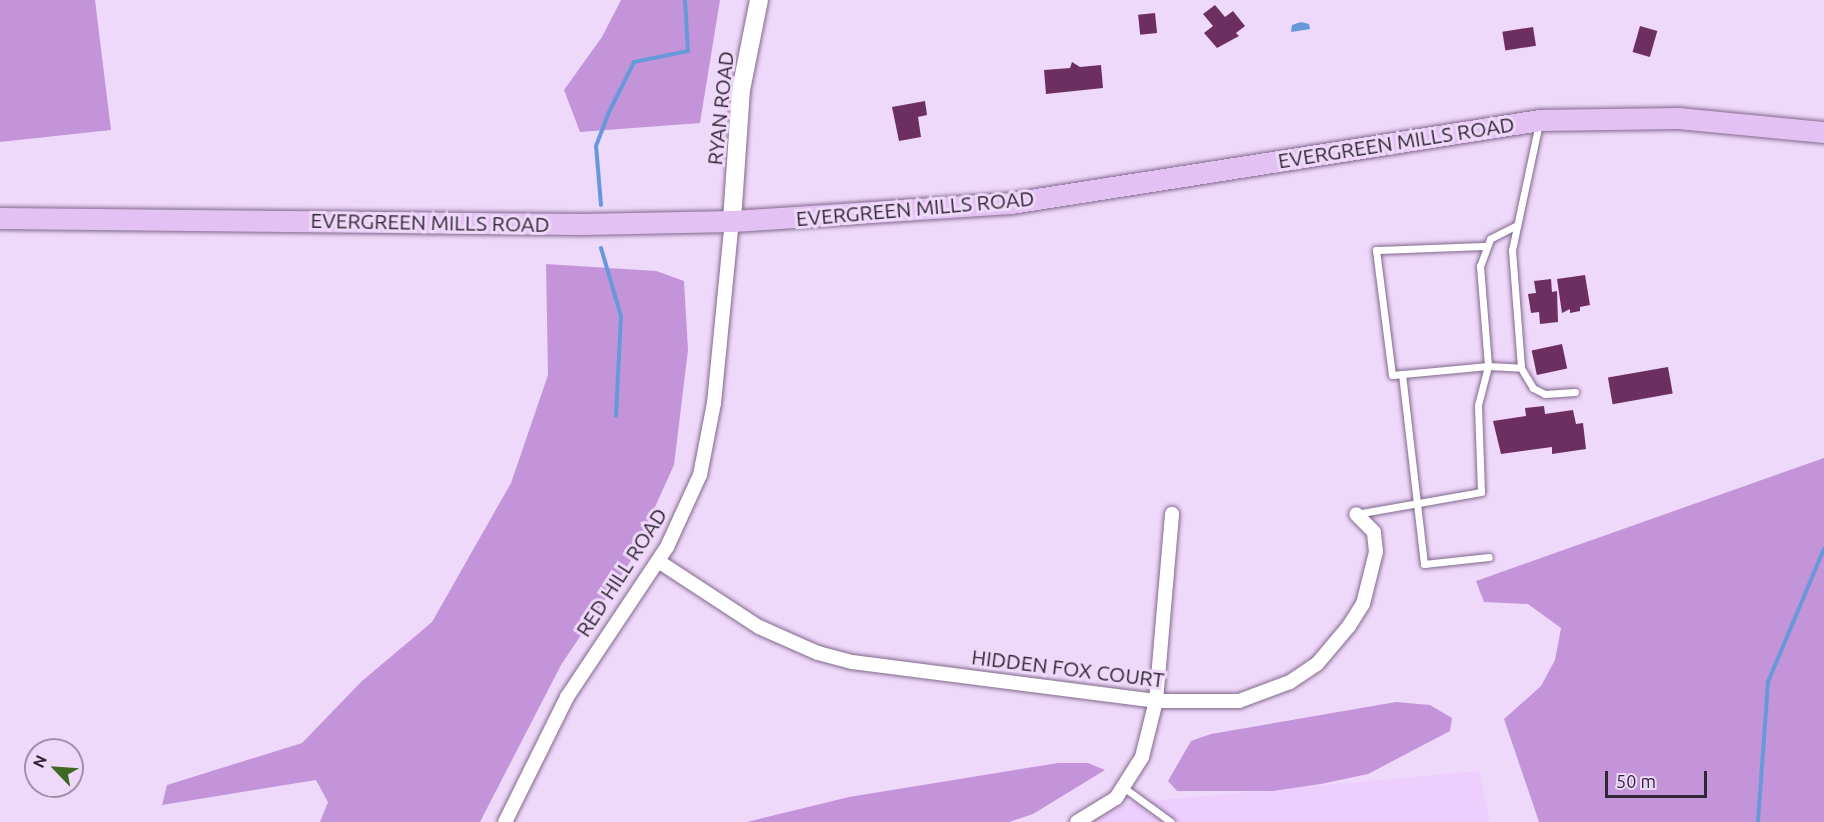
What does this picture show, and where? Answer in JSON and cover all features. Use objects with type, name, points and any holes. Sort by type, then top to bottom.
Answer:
[{"type":"main road","name":"RYAN ROAD","points":[[732,221],[741,90],[759,0]]},
{"type":"main road","name":"EVERGREEN MILLS ROAD","points":[[0,218],[615,224],[732,221],[1011,203],[1540,120],[1678,118],[1824,132]]},
{"type":"street","name":"RED HILL ROAD","points":[[505,822],[567,696],[658,561],[688,505],[709,443],[732,221]]},
{"type":"street","points":[[1077,822],[1116,798],[1142,757],[1156,701],[1172,514]]},
{"type":"street","name":"HIDDEN FOX COURT","points":[[658,561],[759,627],[818,653],[852,662],[1156,701],[1239,701],[1290,682],[1317,664],[1349,626],[1372,577],[1374,532],[1356,514]]},
{"type":"lane","points":[[1540,120],[1517,225],[1511,272],[1521,368],[1533,388],[1545,394],[1575,392]]},
{"type":"lane","points":[[1356,514],[1481,492],[1478,405],[1488,366],[1480,266],[1490,239],[1517,225]]},
{"type":"lane","points":[[1486,246],[1376,250],[1392,375],[1488,366],[1521,368]]},
{"type":"lane","points":[[1402,374],[1415,503],[1424,564],[1489,557]]},
{"type":"lane","points":[[1124,787],[1171,822]]},
{"type":"shaded area","points":[[0,0],[95,0],[111,130],[0,142]]},
{"type":"shaded area","points":[[621,0],[720,0],[700,123],[580,132],[564,90],[602,37]]},
{"type":"shaded area","points":[[546,264],[656,271],[684,281],[688,350],[674,465],[630,562],[561,665],[480,822],[320,822],[328,802],[316,780],[162,805],[167,785],[302,743],[362,681],[432,622],[511,483],[548,375]]},
{"type":"shaded area","points":[[1824,458],[1824,822],[1539,822],[1504,719],[1541,686],[1555,660],[1561,628],[1528,604],[1484,602],[1476,581]]},
{"type":"shaded area","points":[[1396,702],[1430,705],[1452,718],[1450,731],[1368,774],[1321,784],[1273,791],[1177,791],[1168,781],[1191,741],[1211,734]]},
{"type":"shaded area","points":[[1058,763],[1088,763],[1105,770],[1033,814],[1009,822],[747,822],[849,797]]},
{"type":"shaded area","points":[[1479,771],[1490,822],[1066,822],[1129,803]]},
{"type":"water","points":[[1301,22],[1309,24],[1310,29],[1291,32],[1292,25]]},
{"type":"building","points":[[1215,5],[1225,17],[1233,11],[1245,26],[1236,33],[1239,36],[1217,48],[1204,33],[1213,26],[1203,14]]},
{"type":"building","points":[[1155,13],[1157,33],[1140,35],[1138,15]]},
{"type":"building","points":[[1640,26],[1657,31],[1650,57],[1633,52]]},
{"type":"building","points":[[1533,27],[1536,46],[1505,51],[1502,32]]},
{"type":"building","points":[[1072,62],[1080,67],[1101,65],[1103,88],[1046,94],[1044,70],[1070,68]]},
{"type":"building","points":[[925,101],[927,115],[918,117],[921,137],[899,141],[892,107]]},
{"type":"building","points":[[1585,275],[1590,305],[1580,307],[1580,311],[1570,313],[1570,309],[1562,313],[1557,279]]},
{"type":"building","points":[[1551,279],[1552,292],[1557,291],[1558,322],[1540,324],[1539,312],[1531,313],[1528,294],[1536,293],[1534,281]]},
{"type":"building","points":[[1562,344],[1567,368],[1537,375],[1532,350]]},
{"type":"building","points":[[1668,367],[1673,394],[1613,404],[1608,378]]},
{"type":"building","points":[[1544,406],[1545,414],[1573,410],[1576,424],[1583,423],[1586,449],[1552,454],[1552,447],[1501,454],[1493,421],[1526,416],[1525,408]]},
{"type":"waterway","points":[[601,205],[596,146],[608,114],[634,62],[688,51],[685,0]]},
{"type":"waterway","points":[[601,248],[621,316],[616,416]]},
{"type":"waterway","points":[[1758,822],[1768,682],[1824,549]]}]
